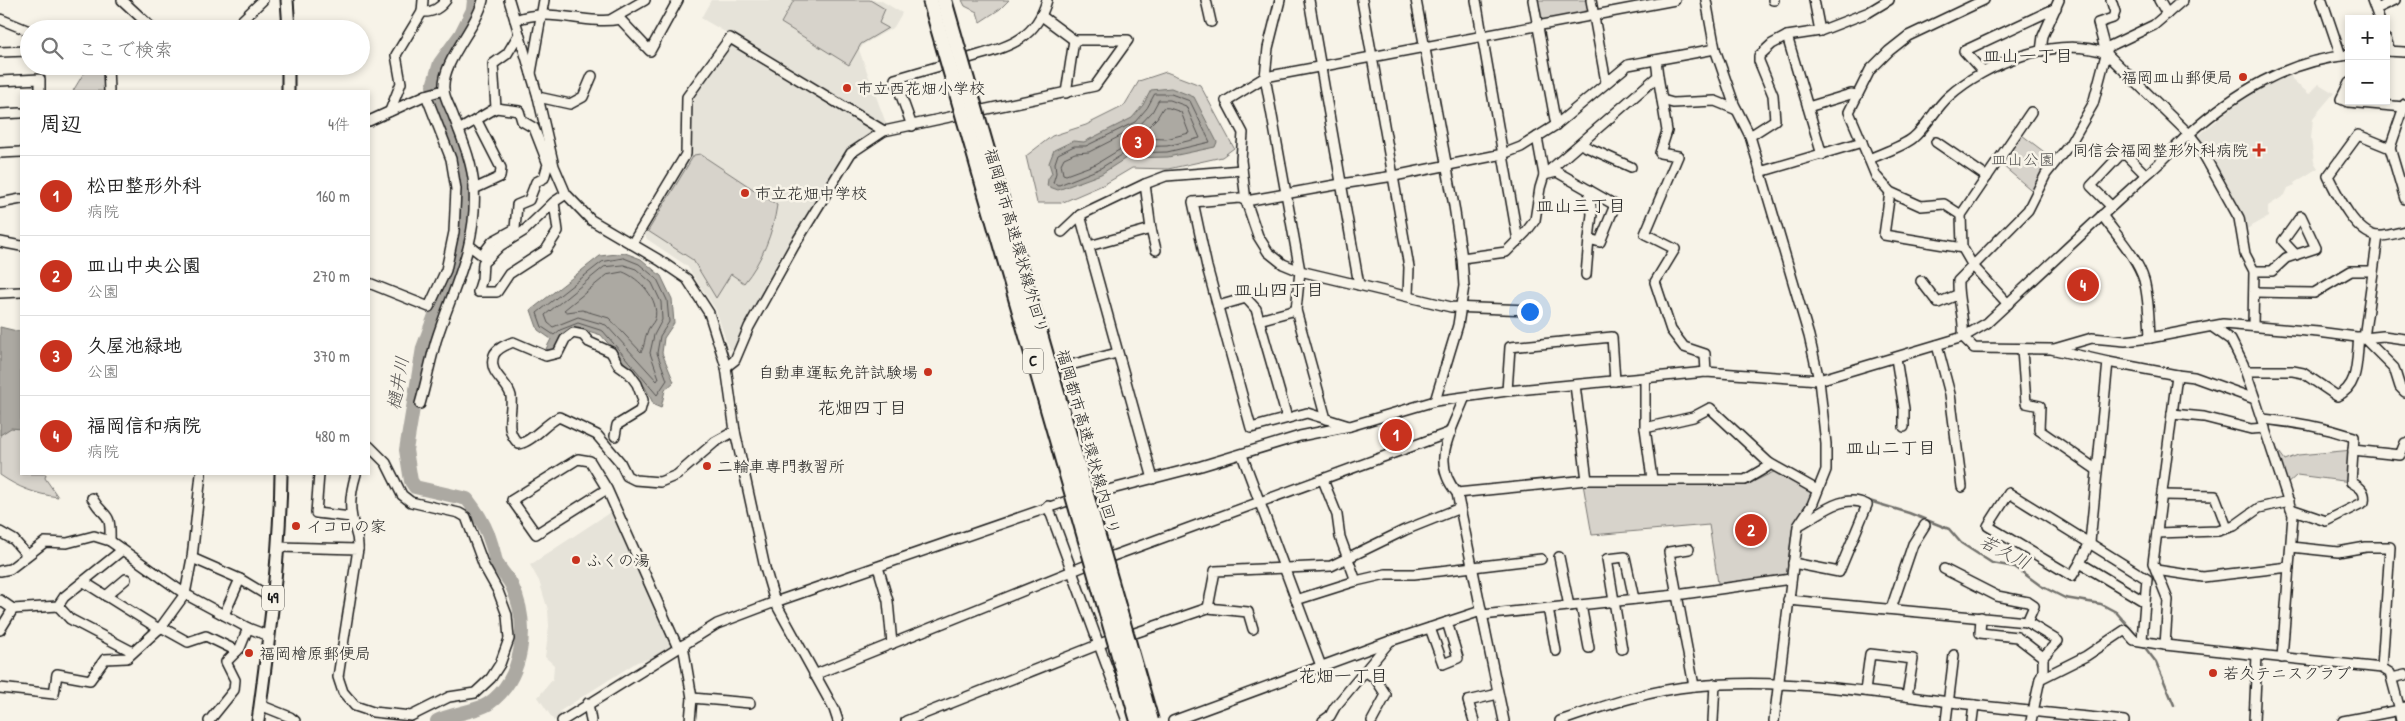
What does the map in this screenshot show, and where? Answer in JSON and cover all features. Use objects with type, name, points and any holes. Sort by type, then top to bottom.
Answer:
[{"type":"highway","name":"福岡都市高速環状線外回り","points":[[930,0],[1138,721]]},
{"type":"highway","name":"福岡都市高速環状線内回り","points":[[944,0],[1151,721]]},
{"type":"main road","points":[[287,0],[288,20]]},
{"type":"main road","points":[[289,75],[290,90]]},
{"type":"main road","name":"49","points":[[258,721],[278,547],[281,475]]},
{"type":"street","points":[[122,0],[143,20]]},
{"type":"street","points":[[242,20],[263,0]]},
{"type":"street","points":[[390,112],[402,83],[396,54],[422,12],[423,0]]},
{"type":"street","points":[[422,12],[429,12],[441,7],[446,0]]},
{"type":"street","points":[[420,404],[436,341],[470,246],[474,189],[470,158],[441,90],[454,55],[480,11],[483,0]]},
{"type":"street","points":[[509,0],[538,97],[554,166],[566,194],[591,220],[687,279],[709,313],[726,367],[735,431],[774,602],[834,709],[838,721]]},
{"type":"street","points":[[531,73],[544,0]]},
{"type":"street","points":[[608,21],[645,0]]},
{"type":"street","points":[[515,20],[530,15],[543,14],[608,21],[620,19],[650,52],[678,0]]},
{"type":"street","points":[[966,59],[1008,46],[1030,33],[1043,17],[1047,0]]},
{"type":"street","points":[[1206,0],[1212,22]]},
{"type":"street","points":[[1280,0],[1268,48],[1266,77],[1300,271],[1296,310],[1326,419]]},
{"type":"street","points":[[1309,0],[1359,285]]},
{"type":"street","points":[[1362,0],[1409,267],[1408,296]]},
{"type":"street","points":[[1416,0],[1462,258],[1464,286],[1458,324],[1435,401]]},
{"type":"street","points":[[1476,0],[1518,240]]},
{"type":"street","points":[[1533,0],[1556,125]]},
{"type":"street","points":[[1591,0],[1606,82]]},
{"type":"street","points":[[1529,310],[1451,307],[1300,271],[1283,264],[1268,252],[1258,236],[1246,202],[1242,170],[1243,133],[1226,101],[1266,77],[1538,26],[1649,2],[1675,0]]},
{"type":"street","points":[[1706,0],[1714,49],[1737,110],[1750,136],[1810,336],[1819,380],[1827,457],[1825,476],[1817,490],[1812,505],[1798,526],[1774,721]]},
{"type":"street","points":[[1814,0],[1820,31]]},
{"type":"street","points":[[1750,136],[1775,120],[1773,95],[1759,61],[1759,56],[1772,44],[1787,36],[1820,31],[1869,12],[1889,0]]},
{"type":"street","points":[[1961,215],[1944,204],[1921,206],[1890,192],[1876,176],[1849,112],[1870,70],[1908,36],[1984,0]]},
{"type":"street","points":[[2106,52],[2098,23],[2113,18],[2115,12],[2111,0]]},
{"type":"street","points":[[2159,0],[2167,14]]},
{"type":"street","points":[[2183,0],[2154,25],[2108,47],[2092,104],[2070,144],[2046,174],[2028,210],[1958,281],[1957,295],[1964,321],[1964,338],[1974,348],[2051,349],[2092,338],[2125,340],[2150,338],[2223,324],[2361,338],[2383,336],[2405,339]]},
{"type":"street","points":[[562,721],[717,624],[774,602],[1048,506],[1242,455],[1300,436],[1350,426],[1435,401],[1507,391],[1706,372],[1819,380],[1964,338],[1987,323],[2189,134],[2230,102],[2271,76],[2310,62],[2345,55],[2322,0]]},
{"type":"street","points":[[2374,4],[2395,0]]},
{"type":"street","points":[[2041,51],[2043,36],[2058,4]]},
{"type":"street","points":[[1983,72],[1964,52],[2058,4]]},
{"type":"street","points":[[726,367],[735,360],[749,327],[794,246],[851,153],[884,131],[1095,86],[1128,40],[1074,40],[1043,17]]},
{"type":"street","points":[[0,19],[20,27]]},
{"type":"street","points":[[496,108],[493,64],[507,54],[519,34]]},
{"type":"street","points":[[1787,36],[1822,154]]},
{"type":"street","points":[[632,244],[686,154],[687,97],[730,38],[884,131]]},
{"type":"street","points":[[1066,93],[1074,40]]},
{"type":"street","points":[[1869,159],[1913,139],[1947,97],[1983,72],[2022,55],[2041,51],[2089,46],[2106,52],[2189,134],[2200,148],[2240,218],[2245,254],[2254,272],[2253,326]]},
{"type":"street","points":[[1350,426],[1308,413],[1251,428],[1218,306],[1193,202],[1240,198],[1246,202],[1394,176],[1503,154],[1521,147],[1556,125],[1628,65],[1714,49]]},
{"type":"street","points":[[0,52],[20,51]]},
{"type":"street","points":[[2390,51],[2405,52]]},
{"type":"street","points":[[1656,60],[1667,131],[1660,153],[1678,156],[1645,234],[1675,250],[1654,282],[1671,330],[1684,347],[1705,354],[1706,372]]},
{"type":"street","points":[[912,126],[894,79],[950,62]]},
{"type":"street","points":[[108,75],[109,90]]},
{"type":"street","points":[[538,97],[570,104],[583,97],[592,76]]},
{"type":"street","points":[[1544,175],[1658,76]]},
{"type":"street","points":[[0,81],[40,79],[40,90]]},
{"type":"street","points":[[370,120],[427,94],[441,90]]},
{"type":"street","points":[[2345,90],[2341,98],[2345,100]]},
{"type":"street","points":[[370,283],[430,307],[446,270],[454,232],[456,188],[451,159],[427,94]]},
{"type":"street","points":[[1808,107],[1851,94],[1856,95]]},
{"type":"street","points":[[1662,100],[1673,103],[1715,101],[1737,110]]},
{"type":"street","points":[[2390,105],[2404,106],[2390,148],[2405,199]]},
{"type":"street","points":[[459,130],[496,108],[519,110],[522,121],[534,128],[548,164],[544,178],[536,182],[529,200],[517,205],[515,229],[493,240],[483,263],[482,279],[478,292],[496,292],[510,274],[546,250],[558,231],[554,202]]},
{"type":"street","points":[[2008,304],[1974,266],[1963,248],[1961,215],[2031,112]]},
{"type":"street","points":[[0,114],[20,113]]},
{"type":"street","points":[[474,189],[500,178],[501,168],[477,121]]},
{"type":"street","points":[[2390,148],[2358,135],[2328,176],[2341,201],[2363,230],[2378,236],[2405,231]]},
{"type":"street","points":[[1462,258],[1506,252],[1535,220],[1544,175],[1537,137]]},
{"type":"street","points":[[1760,172],[1862,142]]},
{"type":"street","points":[[1936,142],[1987,177]]},
{"type":"street","points":[[1580,144],[1631,167]]},
{"type":"street","points":[[0,153],[20,152]]},
{"type":"street","points":[[2111,206],[2091,186],[2123,152],[2146,176]]},
{"type":"street","points":[[1062,232],[1080,215],[1166,176],[1242,170]]},
{"type":"street","points":[[1544,175],[1557,172],[1615,205],[1600,242],[1589,238]]},
{"type":"street","points":[[1145,184],[1156,250]]},
{"type":"street","points":[[1586,275],[1592,214],[1589,190]]},
{"type":"street","points":[[1890,192],[1884,234],[1963,248]]},
{"type":"street","points":[[487,254],[524,231],[554,202],[566,194]]},
{"type":"street","points":[[0,203],[20,199]]},
{"type":"street","points":[[1080,215],[1153,479]]},
{"type":"street","points":[[2102,215],[2135,262],[2143,278],[2147,294],[2150,338]]},
{"type":"street","points":[[1089,246],[1151,229]]},
{"type":"street","points":[[2246,371],[2293,370],[2303,373],[2337,396],[2345,393],[2353,384],[2378,236]]},
{"type":"street","points":[[0,242],[20,246]]},
{"type":"street","points":[[470,246],[487,254]]},
{"type":"street","points":[[2254,272],[2272,270],[2286,258],[2296,255]]},
{"type":"street","points":[[2254,292],[2314,294],[2351,271],[2373,271]]},
{"type":"street","points":[[1921,281],[1938,303],[1957,295]]},
{"type":"street","points":[[0,293],[20,292]]},
{"type":"street","points":[[1218,306],[1246,298],[1256,309],[1287,418]]},
{"type":"street","points":[[1259,320],[1296,310]]},
{"type":"street","points":[[2211,326],[2231,340],[2246,371],[2293,515],[2282,658]]},
{"type":"street","points":[[1025,332],[1043,327]]},
{"type":"street","points":[[615,436],[617,425],[640,411],[643,400],[638,384],[629,373],[619,366],[612,352],[589,342],[583,335],[573,333],[565,339],[558,353],[546,356],[513,342],[500,348],[494,356],[494,370],[499,380],[507,386],[511,397],[508,421],[513,438],[519,444],[526,442],[550,422],[559,418],[597,435],[620,462],[627,476],[635,480],[660,482],[677,475],[715,442],[735,431]]},
{"type":"street","points":[[1507,391],[1510,346],[1612,337],[1615,381]]},
{"type":"street","points":[[2361,338],[2394,368],[2400,387],[2405,392]]},
{"type":"street","points":[[1937,345],[1950,394],[1962,487]]},
{"type":"street","points":[[2051,349],[2177,376],[2194,377],[2255,399]]},
{"type":"street","points":[[2022,350],[2026,403],[2040,406],[2039,430],[2097,470]]},
{"type":"street","points":[[1056,369],[1117,353]]},
{"type":"street","points":[[1896,358],[1904,409],[1904,427]]},
{"type":"street","points":[[2108,362],[2090,542],[2072,576],[1988,526],[2009,493],[2090,542],[2147,579],[2138,640]]},
{"type":"street","points":[[2394,368],[2405,370]]},
{"type":"street","points":[[2165,645],[2168,600],[2153,563],[2177,376]]},
{"type":"street","points":[[1645,378],[1645,428],[1652,479]]},
{"type":"street","points":[[1575,385],[1587,480]]},
{"type":"street","points":[[1464,398],[1442,456],[1447,482],[1457,493],[1504,721]]},
{"type":"street","points":[[1645,428],[1693,417],[1710,408],[1770,463],[1817,490]]},
{"type":"street","points":[[2157,533],[2218,531],[2227,528],[2260,508],[2290,505],[2326,521],[2364,502],[2365,495],[2360,487],[2351,482],[2354,437],[2308,424],[2264,423],[2251,429],[2204,417],[2172,414]]},
{"type":"street","points":[[1110,557],[1451,432]]},
{"type":"street","points":[[2353,450],[2400,455],[2405,443]]},
{"type":"street","points":[[356,475],[352,487],[351,517],[358,535],[358,549],[338,677],[343,692],[355,706],[373,712],[411,716],[449,697],[475,693],[491,678],[500,664],[509,639],[507,616],[498,591],[484,566],[466,518],[459,513],[411,502],[402,495],[386,463],[370,447]]},
{"type":"street","points":[[1242,455],[1321,666]]},
{"type":"street","points":[[607,488],[536,534],[512,500],[578,459],[590,461],[607,488],[680,646],[692,698],[690,721]]},
{"type":"street","points":[[1457,493],[1587,480],[1745,480],[1767,467],[1770,463]]},
{"type":"street","points":[[0,688],[54,694],[57,674],[90,680],[105,659],[127,658],[160,628],[185,594],[192,558],[202,475]]},
{"type":"street","points":[[319,475],[316,513],[351,517]]},
{"type":"street","points":[[1323,480],[1337,516],[1340,537],[1356,580]]},
{"type":"street","points":[[2162,495],[2215,496],[2227,528]]},
{"type":"street","points":[[92,498],[106,512],[111,522],[110,541]]},
{"type":"street","points":[[1793,563],[1839,572],[1866,505],[1859,501],[1842,501],[1798,526]]},
{"type":"street","points":[[1048,506],[1127,721]]},
{"type":"street","points":[[1208,608],[1215,571],[1331,566],[1405,530],[1460,508]]},
{"type":"street","points":[[1891,609],[1913,544],[1925,524]]},
{"type":"street","points":[[0,532],[14,540],[26,554]]},
{"type":"street","points":[[0,571],[10,568],[26,554],[45,542],[66,543],[94,536],[110,541],[185,594],[248,628],[268,636]]},
{"type":"street","points":[[278,547],[358,549]]},
{"type":"street","points":[[2291,547],[2338,552],[2366,547],[2390,547],[2382,668]]},
{"type":"street","points":[[1689,549],[1669,552],[1694,686]]},
{"type":"street","points":[[58,606],[64,597],[122,551]]},
{"type":"street","points":[[1559,557],[1569,606]]},
{"type":"street","points":[[1622,649],[1607,559],[1626,557],[1634,599]]},
{"type":"street","points":[[192,558],[240,579],[273,599]]},
{"type":"street","points":[[1296,600],[1356,580],[1386,574],[1414,574],[1540,559]]},
{"type":"street","points":[[814,675],[1092,563]]},
{"type":"street","points":[[2080,563],[2144,602]]},
{"type":"street","points":[[878,567],[888,601],[892,644]]},
{"type":"street","points":[[2156,570],[2203,577],[2289,567]]},
{"type":"street","points":[[1944,569],[1997,596],[2028,602],[2034,606],[2027,622]]},
{"type":"street","points":[[106,596],[126,579]]},
{"type":"street","points":[[224,615],[240,579]]},
{"type":"street","points":[[1173,721],[1390,641],[1447,622],[1482,613],[1615,602],[1791,580]]},
{"type":"street","points":[[84,582],[160,628],[188,642],[206,636],[237,651]]},
{"type":"street","points":[[0,600],[13,609],[58,606]]},
{"type":"street","points":[[1788,600],[2027,622],[2058,641],[2043,657],[2043,671],[2031,721]]},
{"type":"street","points":[[1581,605],[1590,648]]},
{"type":"street","points":[[58,606],[70,619],[133,652]]},
{"type":"street","points":[[1132,634],[1208,608],[1248,612],[1253,629]]},
{"type":"street","points":[[1548,608],[1556,651]]},
{"type":"street","points":[[0,630],[13,609]]},
{"type":"street","points":[[1981,617],[1980,633],[2017,637],[2043,657]]},
{"type":"street","points":[[1430,628],[1443,664],[1458,658],[1447,622]]},
{"type":"street","points":[[209,721],[234,690],[235,680],[226,662],[237,651],[248,628]]},
{"type":"street","points":[[2040,679],[2086,656],[2125,630],[2138,640],[2146,643],[2382,668],[2390,673],[2402,713],[2343,721]]},
{"type":"street","points":[[906,721],[1116,638]]},
{"type":"street","points":[[1323,721],[1330,716],[1335,707],[1390,641]]},
{"type":"street","points":[[1864,691],[1870,654],[1913,659],[1907,696]]},
{"type":"street","points":[[1946,721],[1954,655]]},
{"type":"street","points":[[2254,721],[2257,655]]},
{"type":"street","points":[[1365,670],[1375,678],[1386,695],[1372,721]]},
{"type":"street","points":[[2392,678],[2405,676]]},
{"type":"street","points":[[1560,721],[1610,704],[1662,691],[1715,684],[1778,683],[2033,710],[2072,718],[2124,721]]},
{"type":"street","points":[[1713,721],[1715,684]]},
{"type":"street","points":[[1474,721],[1468,701],[1498,694]]},
{"type":"street","points":[[692,698],[750,703]]},
{"type":"street","points":[[588,703],[592,721]]},
{"type":"street","points":[[260,705],[290,717],[295,721]]},
{"type":"street","points":[[1972,721],[1974,705]]},
{"type":"shaded area","name":"市立西花畑小学校","points":[[711,0],[880,0],[902,13],[894,27],[864,44],[859,50],[887,126],[701,18]]},
{"type":"shaded area","name":"市立花畑中学校","points":[[730,44],[876,129],[874,133],[847,153],[772,274],[733,349],[729,350],[716,310],[687,266],[647,239],[644,233],[692,153],[690,98]]},
{"type":"shaded area","name":"同信会福岡整形外科病院","points":[[2290,72],[2292,79],[2309,94],[2319,84],[2334,93],[2313,118],[2311,139],[2314,162],[2318,168],[2294,183],[2295,185],[2288,188],[2285,195],[2268,206],[2268,217],[2245,230],[2235,202],[2197,137],[2244,98],[2267,83]]},
{"type":"shaded area","points":[[612,511],[674,646],[658,657],[637,662],[560,711],[562,715],[554,721],[538,697],[553,679],[554,665],[545,657],[549,626],[548,610],[539,581],[530,565]]},
{"type":"green space","points":[[794,0],[870,0],[885,9],[879,23],[888,28],[861,44],[849,65],[781,23]]},
{"type":"green space","points":[[962,0],[1009,0],[1000,9],[980,22],[977,12],[965,6]]},
{"type":"green space","points":[[1533,0],[1591,0],[1594,15],[1538,26]]},
{"type":"green space","points":[[1166,72],[1200,85],[1234,148],[1222,157],[1168,169],[1132,168],[1105,184],[1061,203],[1037,203],[1026,156],[1052,136],[1086,125],[1124,106],[1139,81]]},
{"type":"green space","points":[[83,75],[103,75],[104,90],[74,90]]},
{"type":"green space","name":"皿山公園","points":[[2018,132],[2056,161],[2036,194],[1997,161]]},
{"type":"green space","points":[[700,154],[777,205],[773,226],[766,246],[756,265],[744,283],[731,274],[716,298],[693,260],[648,231],[694,155]]},
{"type":"green space","points":[[20,425],[20,475],[46,475],[45,478],[58,497],[28,490],[0,475],[0,429]]},
{"type":"green space","points":[[2271,441],[2285,460],[2298,455],[2353,450],[2351,482],[2297,475],[2284,487]]},
{"type":"green space","points":[[1776,471],[1810,488],[1813,493],[1793,525],[1786,578],[1718,583],[1709,525],[1592,535],[1583,484],[1651,482],[1746,485]]},
{"type":"water","points":[[1171,88],[1194,97],[1217,142],[1215,147],[1168,157],[1126,158],[1101,174],[1058,190],[1047,186],[1048,179],[1052,173],[1049,163],[1054,150],[1073,141],[1084,142],[1132,118],[1143,105],[1151,90]]},
{"type":"water","points":[[625,253],[641,259],[661,276],[672,299],[674,323],[664,338],[662,353],[674,382],[665,390],[661,408],[654,405],[645,387],[601,335],[579,328],[563,334],[552,352],[546,349],[551,339],[538,330],[531,310],[600,256]]},
{"type":"water","points":[[0,327],[20,332],[20,429],[11,428],[0,435]]},
{"type":"waterway","name":"樋井川","points":[[437,721],[488,704],[500,693],[516,666],[522,633],[518,601],[510,583],[497,564],[488,533],[478,515],[467,499],[415,487],[411,481],[406,450],[423,348],[460,247],[464,193],[455,140],[433,86],[440,63],[461,34],[473,10],[474,0]]},
{"type":"waterway","name":"若久川","points":[[1837,500],[1848,497]]},
{"type":"waterway","name":"若久川","points":[[1856,497],[1909,513],[1949,529],[1961,543],[1992,563],[2015,567],[2041,586],[2065,598],[2101,604],[2116,612],[2137,636]]},
{"type":"waterway","name":"若久川","points":[[2143,645],[2156,662],[2174,705]]},
{"type":"place","name":"福岡皿山郵便局","points":[[2243,77]]},
{"type":"place","name":"市立西花畑小学校","points":[[847,88]]},
{"type":"place","name":"久屋池緑地","points":[[1138,142]]},
{"type":"place","name":"同信会福岡整形外科病院","points":[[2259,150]]},
{"type":"place","name":"市立花畑中学校","points":[[745,193]]},
{"type":"place","name":"福岡信和病院","points":[[2083,285]]},
{"type":"place","name":"自動車運転免許試験場","points":[[928,372]]},
{"type":"place","name":"松田整形外科","points":[[1396,435]]},
{"type":"place","name":"二輪車専門教習所","points":[[707,466]]},
{"type":"place","name":"イコロの家","points":[[296,526]]},
{"type":"place","name":"皿山中央公園","points":[[1751,530]]},
{"type":"place","name":"ふくの湯","points":[[576,560]]},
{"type":"place","name":"福岡檜原郵便局","points":[[249,653]]},
{"type":"place","name":"若久テニスクラブ","points":[[2213,673]]},
{"type":"district","name":"皿山一丁目","points":[[2028,56]]},
{"type":"district","name":"皿山三丁目","points":[[1581,206]]},
{"type":"district","name":"皿山四丁目","points":[[1279,290]]},
{"type":"district","name":"花畑四丁目","points":[[862,408]]},
{"type":"district","name":"皿山二丁目","points":[[1891,448]]},
{"type":"district","name":"花畑一丁目","points":[[1343,676]]}]
